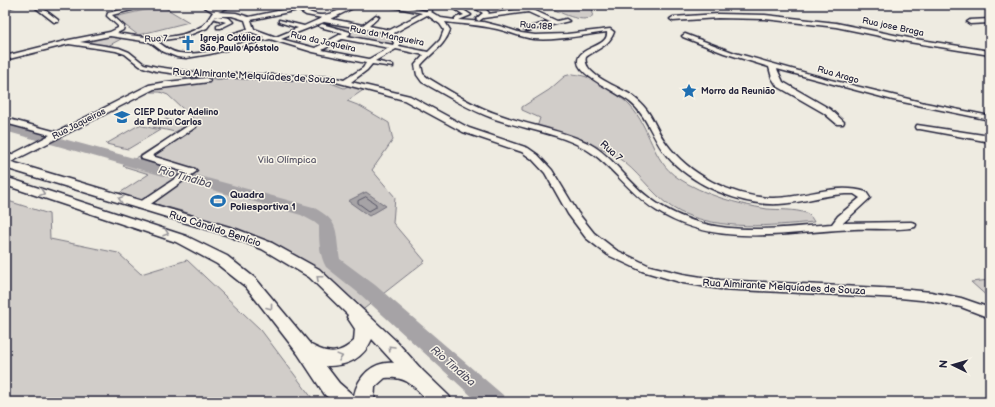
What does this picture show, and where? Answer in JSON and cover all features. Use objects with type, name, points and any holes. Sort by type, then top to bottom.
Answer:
[{"type":"main road","name":"Rua Cândido Benício","points":[[5,163],[141,206],[231,232],[268,246],[314,273],[390,346],[417,377],[442,402]]},
{"type":"main road","name":"Rua Cândido Benício","points":[[5,181],[174,236],[222,260],[251,284],[304,349],[332,389],[348,402]]},
{"type":"main road","points":[[304,349],[316,357],[328,359],[340,358],[358,349],[363,339],[364,330],[347,304]]},
{"type":"main road","points":[[364,402],[365,387],[372,376],[381,371],[392,370],[417,377]]},
{"type":"street","points":[[5,7],[14,5]]},
{"type":"street","points":[[41,5],[38,7],[56,21]]},
{"type":"street","points":[[110,34],[121,29],[121,26],[111,17],[110,14],[148,5]]},
{"type":"street","points":[[204,5],[215,14],[229,20],[229,23],[219,27]]},
{"type":"street","name":"Rua 7","points":[[69,42],[110,34],[154,41],[190,34],[205,27],[215,14],[231,5]]},
{"type":"street","points":[[215,14],[232,13],[248,19],[314,5]]},
{"type":"street","points":[[325,5],[349,9]]},
{"type":"street","points":[[154,41],[173,53],[188,55],[206,52],[272,38],[304,28],[356,5]]},
{"type":"street","points":[[387,5],[428,13],[444,20],[468,15],[452,5]]},
{"type":"street","points":[[420,5],[429,10],[428,13]]},
{"type":"street","points":[[473,5],[485,11],[486,13],[481,17]]},
{"type":"street","points":[[519,5],[526,10]]},
{"type":"street","points":[[300,9],[308,14],[327,19],[391,32],[428,13]]},
{"type":"street","points":[[467,22],[481,17],[533,10],[556,23]]},
{"type":"street","points":[[304,28],[280,20],[308,14]]},
{"type":"street","name":"Rua jose Braga","points":[[673,19],[733,16],[765,17],[836,25],[909,40],[990,53]]},
{"type":"street","points":[[364,27],[376,17]]},
{"type":"street","points":[[230,36],[251,30],[248,19]]},
{"type":"street","name":"Rua 7","points":[[444,20],[447,30],[443,42],[418,65],[420,75],[425,80],[477,108],[496,116],[565,137],[591,148],[641,196],[654,206],[674,217],[693,225],[745,233],[780,232],[835,227],[911,225]]},
{"type":"street","name":"Rua 188","points":[[444,20],[496,27],[528,36],[567,36],[608,30],[611,32],[610,39],[606,43],[583,56],[582,66],[585,71],[617,90],[641,108],[648,117],[662,144],[679,164],[714,186],[767,201],[789,200],[846,191],[863,194],[865,198],[860,204],[843,215],[835,227]]},
{"type":"street","points":[[527,29],[566,20]]},
{"type":"street","points":[[970,22],[990,21]]},
{"type":"street","points":[[314,24],[348,33],[315,51]]},
{"type":"street","name":"Rua da Jaqueira","points":[[251,30],[315,51],[391,66]]},
{"type":"street","points":[[346,82],[365,69],[370,62],[380,54],[396,47],[397,43],[391,32]]},
{"type":"street","name":"Rua Arago","points":[[685,36],[718,50],[888,97],[990,118]]},
{"type":"street","name":"Rua da Mangueira","points":[[342,37],[429,54]]},
{"type":"street","name":"Rua Almirante Melquíades de Souza","points":[[5,58],[69,42],[118,50],[127,53],[142,65],[156,69],[192,74],[314,77],[346,82],[407,98],[466,130],[525,150],[550,171],[580,225],[614,253],[651,271],[681,280],[711,285],[893,293],[925,296],[955,301],[990,313]]},
{"type":"street","points":[[772,65],[776,78],[780,84],[827,111],[840,122]]},
{"type":"street","name":"Rua Jaqueiras","points":[[5,163],[158,85],[248,76]]},
{"type":"street","points":[[5,120],[52,138]]},
{"type":"street","points":[[920,126],[990,140]]},
{"type":"street","points":[[141,206],[185,177],[192,170],[145,157],[192,127]]},
{"type":"green space","points":[[546,5],[614,5],[592,7],[593,14],[591,18],[580,19],[568,16]]},
{"type":"green space","points":[[162,6],[189,22],[138,35],[114,17]]},
{"type":"green space","points":[[326,20],[393,32],[400,45],[396,47],[342,37],[350,32],[315,25]]},
{"type":"green space","points":[[96,36],[124,36],[104,48],[81,43]]},
{"type":"green space","points":[[572,74],[588,77],[598,82],[628,104],[643,124],[656,153],[662,162],[669,171],[678,178],[710,194],[733,201],[767,209],[792,210],[806,213],[814,222],[746,226],[729,225],[696,218],[680,212],[664,201],[631,168],[614,155],[582,140],[537,127],[540,118],[522,110],[522,107],[549,90],[565,76]]},
{"type":"green space","name":"Vila Olímpica","points":[[248,76],[329,79],[328,82],[344,88],[350,85],[365,89],[347,101],[360,106],[389,123],[393,140],[372,170],[395,197],[393,223],[425,261],[360,312],[257,238],[182,211],[118,194],[149,174],[123,166],[196,121],[168,95],[150,91],[169,85]]},
{"type":"green space","points":[[166,119],[187,125],[175,132],[153,127]]},
{"type":"green space","points":[[139,125],[160,130],[128,149],[106,144]]},
{"type":"green space","points":[[5,200],[49,214],[50,239],[118,253],[141,274],[187,260],[261,330],[315,402],[5,402]]},
{"type":"green space","points":[[990,280],[990,299],[971,282]]},
{"type":"water","points":[[366,192],[386,206],[369,216],[348,201]]},
{"type":"waterway","name":"Rio Tindiba","points":[[5,127],[58,143],[307,211],[320,218],[327,225],[328,242],[332,262],[368,290],[495,402]]},
{"type":"place","name":"Igreja Católica São Paulo Apóstolo","points":[[188,43]]},
{"type":"place","name":"Morro da Reunião","points":[[689,91]]},
{"type":"place","name":"CIEP Doutor Adelino da Palma Carlos","points":[[122,117]]},
{"type":"place","name":"Quadra Poliesportiva 1","points":[[218,201]]}]
